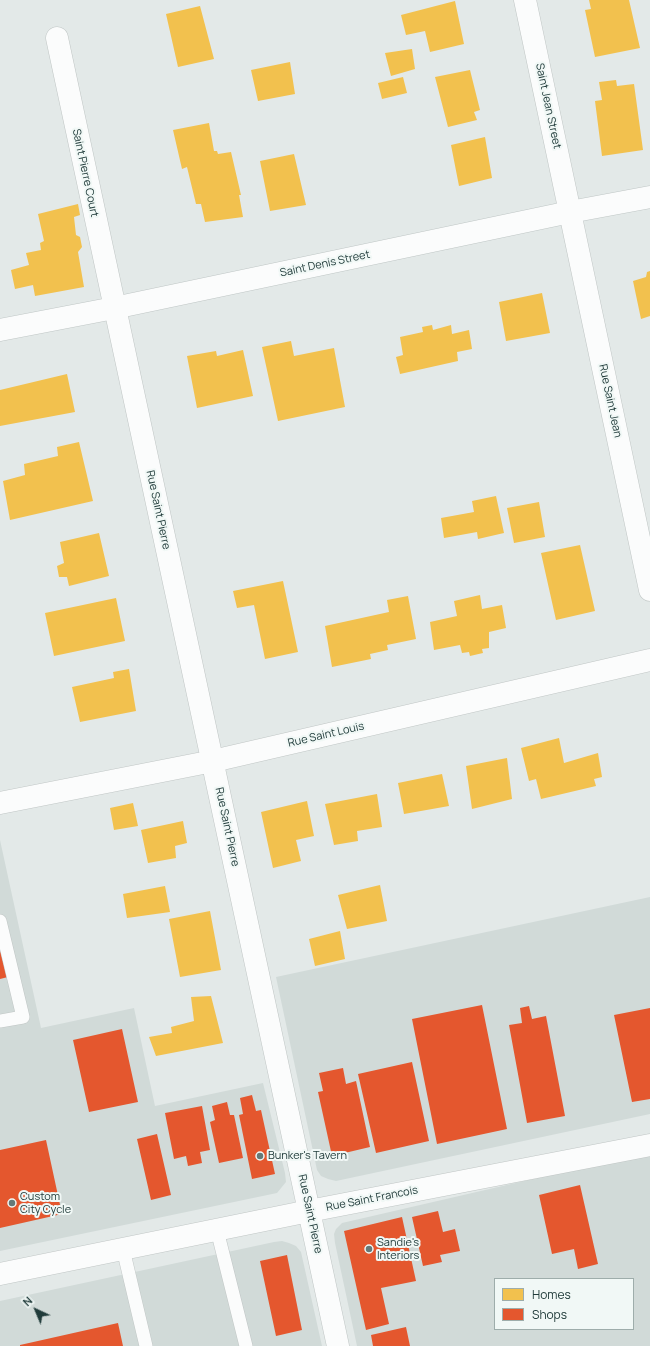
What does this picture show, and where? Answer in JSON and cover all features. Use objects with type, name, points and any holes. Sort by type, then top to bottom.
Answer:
[{"type":"street","name":"Saint Jean Street","points":[[525,0],[570,212]]},
{"type":"street","name":"Saint Pierre Court","points":[[56,38],[114,308]]},
{"type":"street","name":"Saint Denis Street","points":[[0,330],[114,308],[570,212],[650,197]]},
{"type":"street","name":"Rue Saint Jean","points":[[570,212],[650,590]]},
{"type":"street","name":"Rue Saint Pierre","points":[[114,308],[213,761],[338,1346]]},
{"type":"street","name":"Rue Saint Louis","points":[[0,803],[213,761],[650,660]]},
{"type":"street","name":"Rue Saint Francois","points":[[0,1274],[309,1211],[650,1145]]},
{"type":"lane","points":[[0,922],[23,1017],[0,1021]]},
{"type":"lane","points":[[217,1230],[246,1346]]},
{"type":"lane","points":[[123,1249],[146,1346]]},
{"type":"shaded area","points":[[0,840],[41,1028],[134,1008],[155,1106],[263,1083],[285,1173],[286,1182],[277,1193],[0,1251]]},
{"type":"shaded area","points":[[650,897],[650,1114],[336,1181],[321,1176],[317,1170],[276,977]]},
{"type":"shaded area","points":[[650,1152],[650,1346],[357,1346],[335,1243],[334,1234],[336,1229],[342,1223]]},
{"type":"shaded area","points":[[282,1241],[296,1246],[301,1252],[322,1346],[0,1346],[0,1301]]},
{"type":"building: Homes","points":[[589,0],[629,0],[640,48],[595,57],[585,10],[591,9]]},
{"type":"building: Homes","points":[[455,1],[464,44],[430,52],[425,31],[406,35],[401,15]]},
{"type":"building: Homes","points":[[200,6],[214,59],[178,67],[166,14]]},
{"type":"building: Homes","points":[[412,49],[415,69],[391,76],[385,53]]},
{"type":"building: Homes","points":[[290,62],[295,94],[258,101],[251,70]]},
{"type":"building: Homes","points":[[470,70],[480,110],[474,112],[477,120],[448,127],[435,77]]},
{"type":"building: Homes","points":[[403,77],[407,93],[382,99],[378,83]]},
{"type":"building: Homes","points":[[616,80],[617,86],[634,84],[643,150],[602,156],[595,101],[602,100],[599,82]]},
{"type":"building: Homes","points":[[209,123],[214,151],[217,151],[218,154],[231,152],[241,195],[239,195],[243,217],[205,222],[201,204],[196,204],[187,167],[182,169],[173,130]]},
{"type":"building: Homes","points":[[485,137],[492,178],[459,186],[451,145]]},
{"type":"building: Homes","points":[[294,154],[306,205],[270,211],[260,161]]},
{"type":"building: Homes","points":[[78,204],[80,215],[74,217],[76,235],[80,237],[82,247],[78,252],[84,287],[35,296],[33,285],[15,289],[11,270],[29,265],[26,253],[41,250],[40,243],[44,241],[38,214]]},
{"type":"building: Homes","points":[[650,271],[650,316],[641,319],[633,281],[646,277],[647,272]]},
{"type":"building: Homes","points":[[542,293],[550,333],[506,341],[499,302]]},
{"type":"building: Homes","points":[[432,325],[433,330],[451,325],[452,334],[469,330],[472,349],[457,352],[458,361],[400,374],[396,357],[403,355],[400,337],[423,332],[422,327]]},
{"type":"building: Homes","points":[[291,341],[294,356],[334,348],[345,407],[278,421],[262,347]]},
{"type":"building: Homes","points":[[243,350],[253,396],[197,408],[187,356],[216,351],[217,356]]},
{"type":"building: Homes","points":[[67,374],[75,412],[0,426],[0,390]]},
{"type":"building: Homes","points":[[79,442],[93,501],[10,520],[3,481],[25,475],[24,464],[58,456],[57,447]]},
{"type":"building: Homes","points":[[496,496],[504,533],[478,539],[477,532],[444,538],[441,518],[474,512],[472,501]]},
{"type":"building: Homes","points":[[539,502],[545,537],[514,543],[507,508]]},
{"type":"building: Homes","points":[[99,533],[109,576],[69,586],[67,577],[59,577],[57,566],[64,563],[60,542]]},
{"type":"building: Homes","points":[[580,545],[595,611],[556,620],[541,553]]},
{"type":"building: Homes","points":[[283,581],[298,652],[265,659],[254,605],[237,608],[233,591]]},
{"type":"building: Homes","points":[[480,595],[482,609],[502,605],[506,628],[489,632],[489,648],[482,649],[483,653],[470,656],[469,652],[462,653],[460,645],[434,650],[430,622],[457,616],[454,601]]},
{"type":"building: Homes","points":[[408,596],[416,639],[387,645],[388,650],[370,654],[371,659],[332,667],[325,626],[389,612],[387,600]]},
{"type":"building: Homes","points":[[116,598],[125,641],[54,656],[45,613]]},
{"type":"building: Homes","points":[[129,669],[136,711],[80,722],[72,687],[114,678],[113,672]]},
{"type":"building: Homes","points":[[559,738],[564,763],[598,753],[602,777],[594,779],[596,786],[541,799],[536,779],[529,781],[521,748]]},
{"type":"building: Homes","points":[[507,758],[512,799],[472,809],[466,766]]},
{"type":"building: Homes","points":[[442,774],[449,806],[404,814],[398,783]]},
{"type":"building: Homes","points":[[377,794],[382,827],[357,831],[358,841],[334,845],[325,804]]},
{"type":"building: Homes","points":[[307,801],[314,836],[296,840],[301,861],[273,868],[261,812]]},
{"type":"building: Homes","points":[[133,803],[138,826],[114,830],[110,808]]},
{"type":"building: Homes","points":[[183,821],[187,843],[175,846],[176,858],[148,863],[141,830]]},
{"type":"building: Homes","points":[[380,885],[387,921],[347,929],[338,895]]},
{"type":"building: Homes","points":[[165,886],[170,912],[127,918],[123,894]]},
{"type":"building: Homes","points":[[210,911],[221,970],[180,977],[169,919]]},
{"type":"building: Homes","points":[[340,931],[345,959],[315,966],[309,939]]},
{"type":"building: Homes","points":[[211,996],[223,1043],[156,1056],[149,1037],[172,1033],[171,1027],[194,1021],[191,997]]},
{"type":"building: Shops","points":[[0,950],[3,950],[8,977],[0,979]]},
{"type":"building: Shops","points":[[482,1005],[507,1129],[437,1144],[412,1019]]},
{"type":"building: Shops","points":[[529,1006],[532,1019],[546,1016],[565,1116],[527,1123],[509,1025],[522,1023],[520,1008]]},
{"type":"building: Shops","points":[[650,1008],[650,1099],[632,1102],[614,1015]]},
{"type":"building: Shops","points":[[122,1029],[138,1102],[89,1112],[73,1040]]},
{"type":"building: Shops","points":[[412,1062],[429,1141],[376,1153],[358,1074]]},
{"type":"building: Shops","points":[[343,1068],[346,1084],[356,1081],[370,1147],[332,1156],[318,1092],[323,1091],[319,1073]]},
{"type":"building: Shops","points":[[252,1095],[256,1111],[261,1110],[275,1174],[252,1179],[239,1115],[243,1114],[240,1098]]},
{"type":"building: Shops","points":[[227,1102],[230,1115],[234,1115],[243,1158],[219,1163],[210,1122],[215,1120],[212,1106]]},
{"type":"building: Shops","points":[[202,1106],[210,1150],[200,1152],[202,1163],[188,1166],[186,1156],[174,1159],[165,1113]]},
{"type":"building: Shops","points":[[157,1134],[171,1195],[151,1200],[137,1139]]},
{"type":"building: Shops","points":[[46,1140],[62,1214],[0,1228],[0,1150]]},
{"type":"building: Shops","points":[[580,1185],[598,1264],[578,1269],[574,1249],[552,1254],[539,1195]]},
{"type":"building: Shops","points":[[438,1211],[443,1232],[455,1229],[460,1251],[440,1255],[442,1262],[423,1266],[412,1217]]},
{"type":"building: Shops","points":[[402,1217],[416,1281],[381,1288],[389,1324],[366,1330],[344,1231]]},
{"type":"building: Shops","points":[[287,1255],[302,1330],[276,1336],[260,1261]]},
{"type":"building: Shops","points":[[118,1323],[123,1346],[20,1346],[20,1345]]},
{"type":"building: Shops","points":[[406,1327],[410,1346],[373,1346],[371,1335]]},
{"type":"place","name":"Bunker's Tavern","points":[[260,1156]]},
{"type":"place","name":"Custom City Cycle","points":[[12,1203]]},
{"type":"place","name":"Sandie's Interiors","points":[[369,1249]]}]
